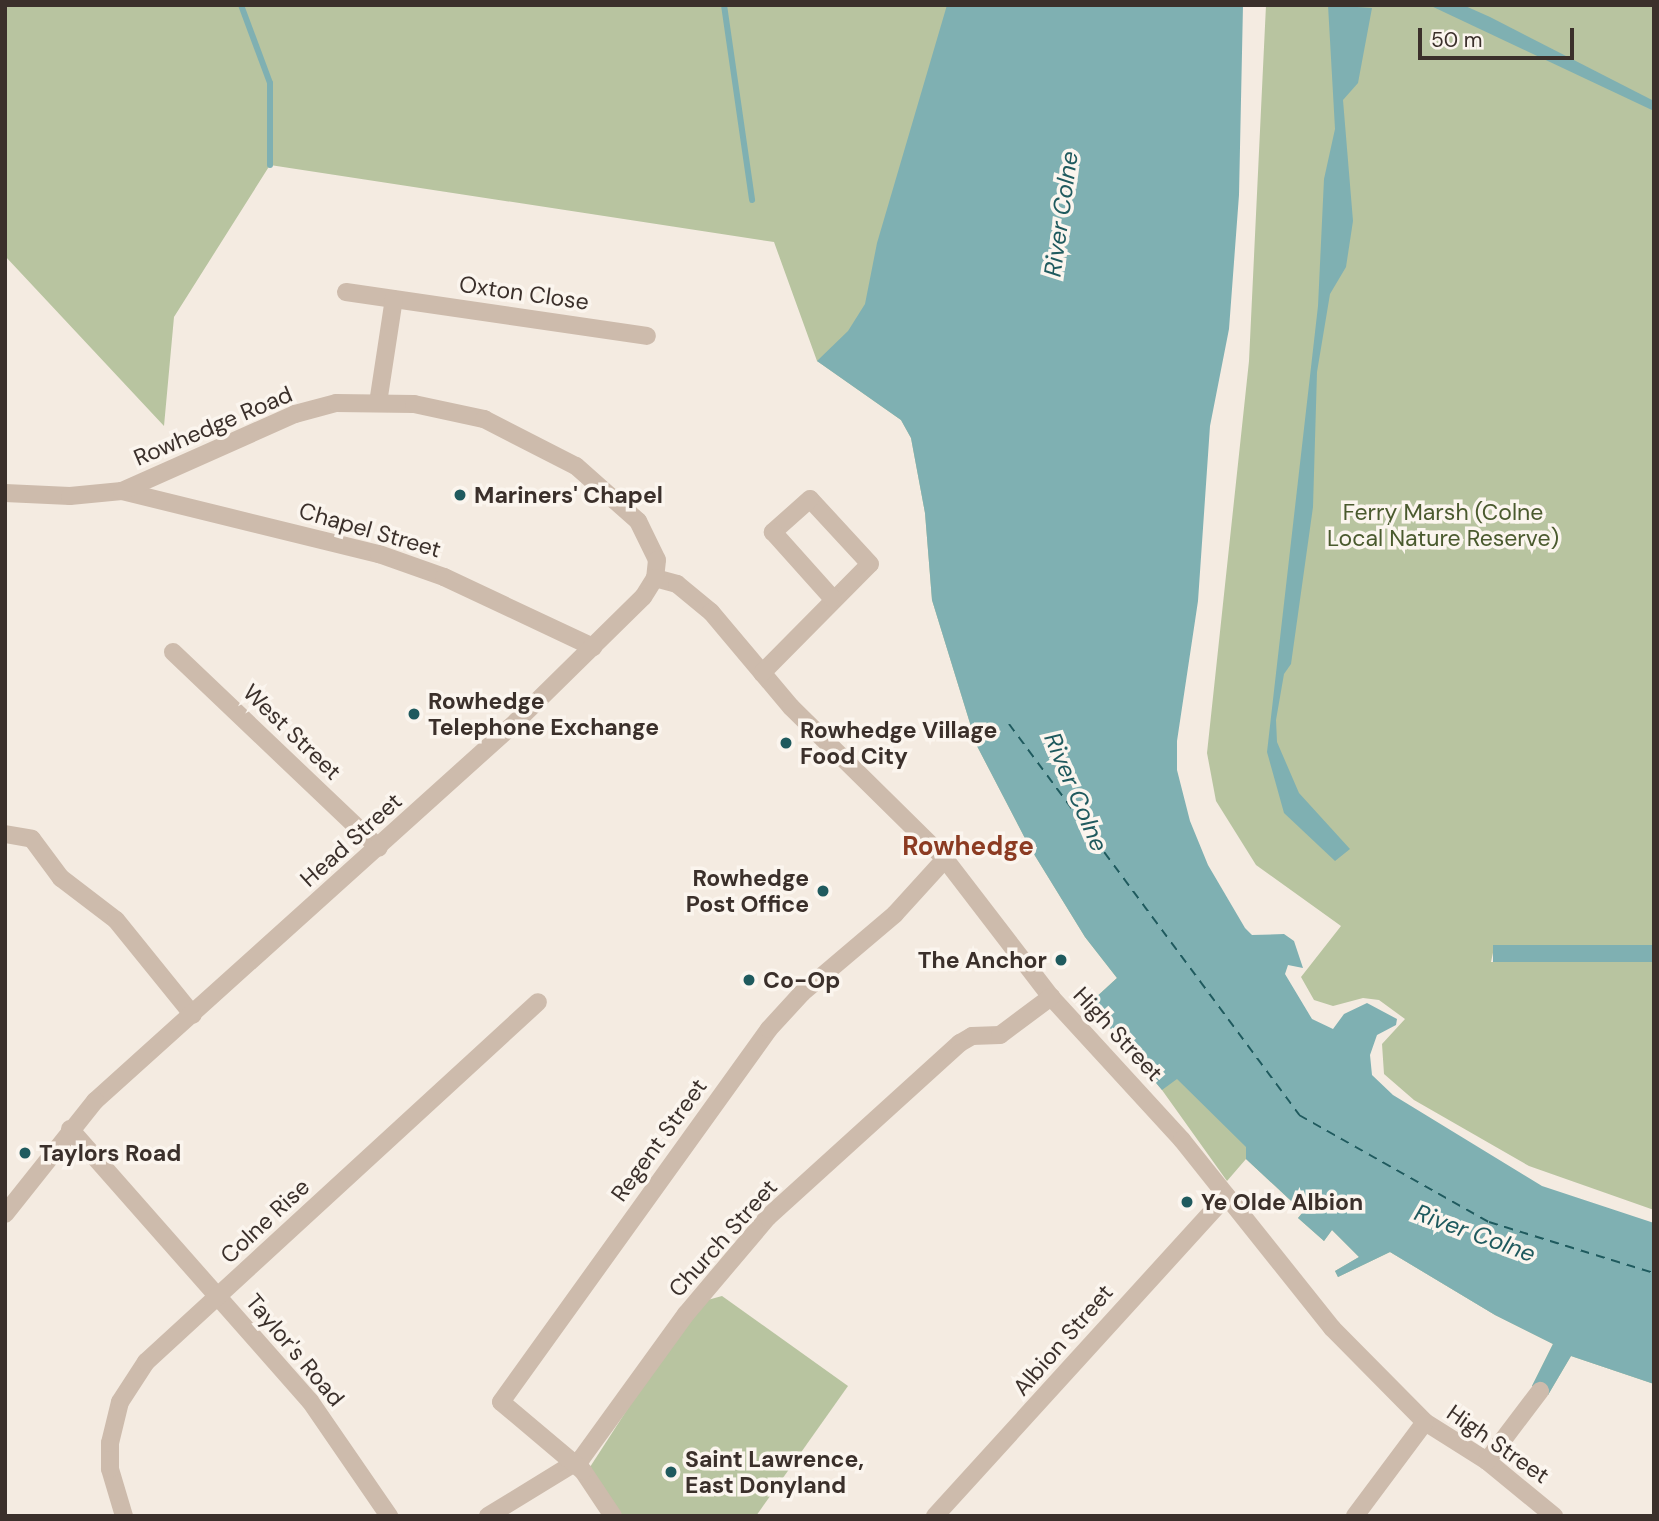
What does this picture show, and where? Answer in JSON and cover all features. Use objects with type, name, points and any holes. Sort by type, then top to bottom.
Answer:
[{"type":"street","name":"Oxton Close","points":[[346,292],[647,336]]},
{"type":"street","points":[[378,403],[394,299]]},
{"type":"street","name":"Rowhedge Road","points":[[5,493],[69,496],[122,491],[295,414],[336,403],[378,403],[450,410],[484,419],[576,466],[638,522],[653,543],[657,560],[655,578]]},
{"type":"street","name":"Chapel Street","points":[[122,491],[379,554],[444,578],[593,647]]},
{"type":"street","points":[[762,673],[826,613],[832,598],[870,564],[810,499],[773,532],[832,598]]},
{"type":"street","name":"Head Street","points":[[5,1214],[70,1129],[379,848],[593,647],[655,578]]},
{"type":"street","name":"High Street","points":[[655,578],[690,592],[762,673],[945,859],[1051,997],[1129,1080],[1332,1328],[1425,1422],[1487,1461],[1554,1516]]},
{"type":"street","name":"West Street","points":[[173,652],[379,848]]},
{"type":"street","points":[[5,834],[32,839],[61,878],[116,920],[193,1015]]},
{"type":"street","name":"Regent Street","points":[[573,1464],[501,1402],[769,1029],[802,993],[895,914],[945,859]]},
{"type":"street","name":"Church Street","points":[[488,1516],[573,1464],[611,1420],[686,1314],[768,1217],[960,1043],[972,1036],[1000,1035],[1051,997]]},
{"type":"street","name":"Colne Rise","points":[[124,1516],[110,1469],[120,1402],[146,1362],[538,1002]]},
{"type":"street","name":"Taylor's Road","points":[[70,1129],[310,1401],[389,1516]]},
{"type":"street","name":"Albion Street","points":[[935,1516],[1226,1196]]},
{"type":"street","points":[[1487,1461],[1540,1391]]},
{"type":"street","points":[[1355,1516],[1425,1422]]},
{"type":"street","points":[[573,1464],[583,1471],[613,1516]]},
{"type":"green space","points":[[5,5],[1080,5],[1009,697],[1654,1384],[1571,1356],[1548,1395],[1532,1386],[1553,1344],[1495,1315],[1390,1252],[1338,1277],[1335,1271],[1359,1257],[1332,1230],[1324,1241],[1298,1218],[1303,1212],[1246,1159],[1227,1181],[1162,1090],[1100,1016],[1101,1008],[1092,1001],[1117,978],[1085,937],[1029,846],[977,746],[932,600],[925,513],[911,438],[901,420],[817,361],[774,242],[270,165],[174,317],[164,426],[5,256]]},
{"type":"green space","name":"Ferry Marsh (Colne Local Nature Reserve)","points":[[1266,5],[1654,5],[1654,945],[1494,948],[1491,962],[1654,962],[1654,1210],[1529,1166],[1414,1100],[1384,1074],[1382,1044],[1405,1019],[1379,1000],[1363,998],[1333,1006],[1314,1000],[1301,977],[1341,926],[1256,865],[1216,801],[1207,753],[1249,361]]},
{"type":"green space","points":[[722,1296],[848,1386],[756,1516],[619,1516],[590,1467],[667,1348],[704,1301]]},
{"type":"water","name":"River Colne","points":[[947,5],[1243,5],[1239,195],[1229,329],[1210,426],[1198,601],[1177,741],[1177,770],[1190,821],[1208,865],[1245,928],[1252,935],[1284,934],[1294,941],[1303,968],[1288,965],[1285,974],[1312,1019],[1333,1029],[1344,1014],[1367,1003],[1397,1019],[1396,1025],[1377,1035],[1370,1055],[1372,1075],[1393,1095],[1542,1186],[1654,1223],[1654,1384],[1571,1356],[1548,1395],[1532,1386],[1553,1344],[1495,1315],[1390,1252],[1338,1277],[1335,1271],[1359,1257],[1332,1230],[1324,1241],[1298,1218],[1303,1212],[1246,1159],[1246,1147],[1177,1079],[1162,1090],[1100,1016],[1101,1008],[1092,1001],[1117,978],[1085,937],[1029,846],[977,746],[932,600],[925,513],[911,438],[901,420],[817,361],[848,331],[865,304],[877,243]]},
{"type":"water","points":[[1328,5],[1372,8],[1358,83],[1343,100],[1353,221],[1346,267],[1330,294],[1317,372],[1313,507],[1291,664],[1284,674],[1276,720],[1277,742],[1299,793],[1350,849],[1335,861],[1284,813],[1267,752],[1318,306],[1324,179],[1335,129]]},
{"type":"water","points":[[1429,5],[1463,5],[1490,17],[1654,101],[1654,111]]},
{"type":"water","points":[[1493,945],[1654,945],[1654,962],[1493,962]]},
{"type":"waterway","points":[[241,5],[270,83],[270,165]]},
{"type":"waterway","points":[[724,5],[752,200]]},
{"type":"ferry route","points":[[1009,724],[1299,1115],[1489,1222],[1654,1273]]},
{"type":"place","name":"Mariners' Chapel","points":[[460,495]]},
{"type":"place","name":"Rowhedge Telephone Exchange","points":[[414,714]]},
{"type":"place","name":"Rowhedge Village Food City","points":[[786,743]]},
{"type":"place","name":"Rowhedge Post Office","points":[[823,891]]},
{"type":"place","name":"The Anchor","points":[[1061,960]]},
{"type":"place","name":"Co-Op","points":[[749,980]]},
{"type":"place","name":"Taylors Road","points":[[25,1153]]},
{"type":"place","name":"Ye Olde Albion","points":[[1187,1202]]},
{"type":"place","name":"Saint Lawrence, East Donyland","points":[[671,1472]]},
{"type":"district","name":"Rowhedge","points":[[968,847]]}]
